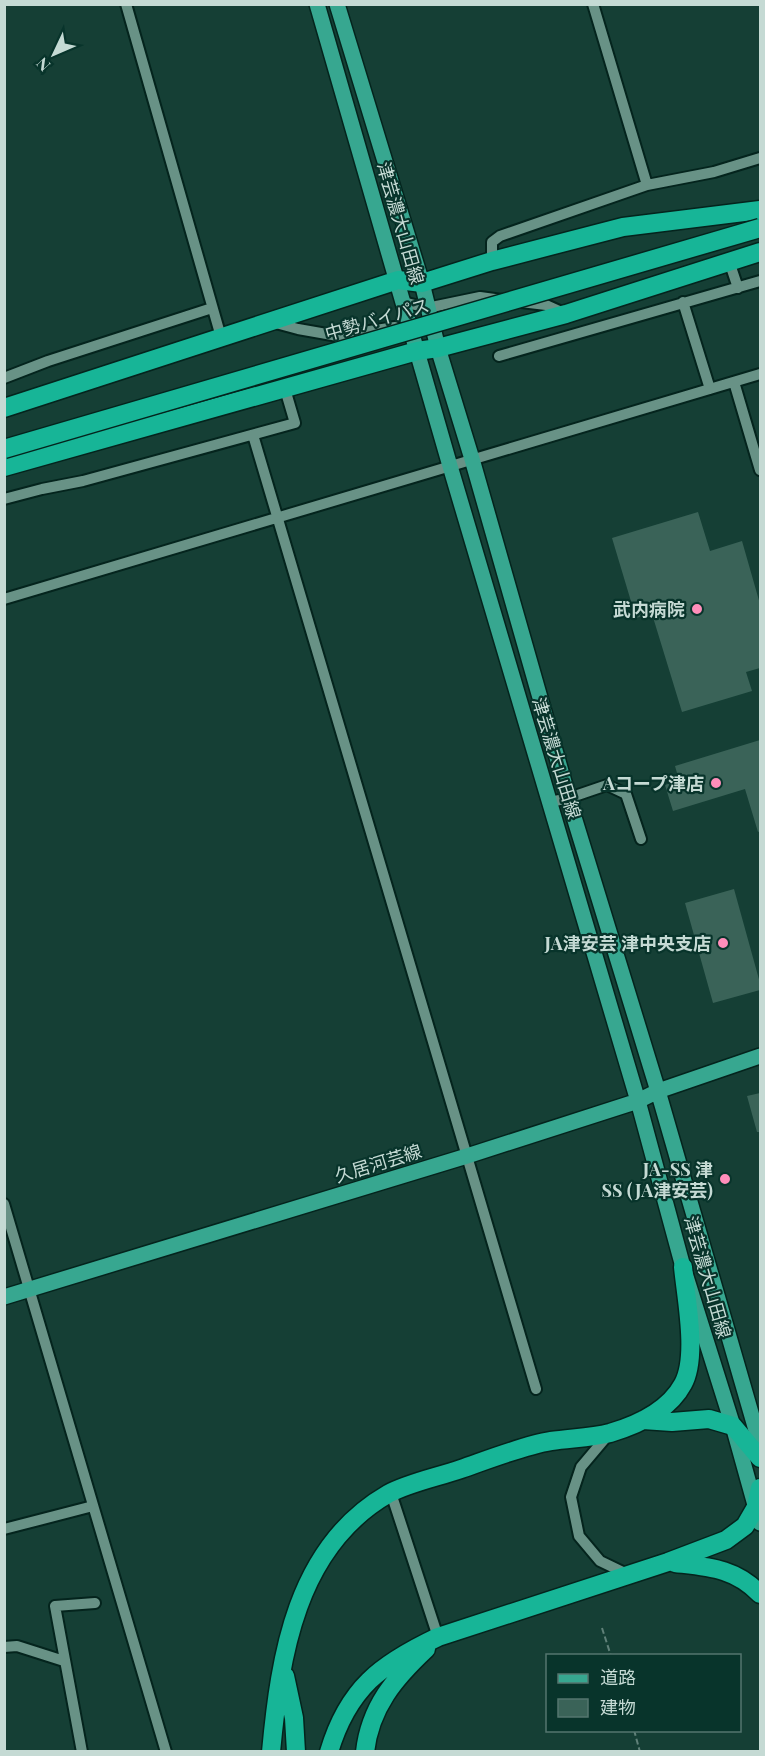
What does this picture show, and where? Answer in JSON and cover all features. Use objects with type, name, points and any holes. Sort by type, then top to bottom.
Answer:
[{"type":"highway","points":[[4,408],[398,280],[422,283],[492,261],[623,227],[760,210]]},
{"type":"highway","name":"中勢バイパス","points":[[4,449],[760,228]]},
{"type":"highway","points":[[4,467],[417,351],[436,341],[566,314],[760,252]]},
{"type":"highway","points":[[271,1752],[283,1662],[292,1622],[312,1574],[340,1534],[355,1518],[391,1493],[548,1441],[609,1434],[644,1420],[668,1403],[684,1382],[690,1366],[683,1268]]},
{"type":"highway","points":[[644,1420],[672,1422],[709,1419],[733,1426],[760,1458]]},
{"type":"highway","points":[[329,1752],[346,1710],[355,1695],[389,1663],[404,1653],[438,1637],[668,1562],[726,1540],[758,1515],[760,1488]]},
{"type":"highway","points":[[668,1562],[727,1571],[743,1578],[760,1594]]},
{"type":"highway","points":[[365,1752],[369,1726],[378,1704],[403,1671],[438,1637]]},
{"type":"highway","points":[[283,1662],[294,1718],[296,1752]]},
{"type":"main road","name":"津芸濃大山田線","points":[[317,4],[450,466],[638,1101],[683,1268],[733,1426],[758,1515]]},
{"type":"main road","name":"津芸濃大山田線","points":[[337,4],[422,283],[436,341],[569,798],[658,1091],[760,1444]]},
{"type":"main road","name":"久居河芸線","points":[[4,1297],[467,1156],[638,1101],[658,1091],[760,1056]]},
{"type":"street","points":[[126,4],[220,337]]},
{"type":"street","points":[[593,4],[647,185]]},
{"type":"street","points":[[492,261],[492,242],[500,236],[647,185],[705,174],[760,158]]},
{"type":"street","points":[[729,261],[738,288]]},
{"type":"street","points":[[499,356],[760,281]]},
{"type":"street","points":[[403,302],[427,308],[480,297],[546,304],[566,314]]},
{"type":"street","points":[[683,302],[710,389]]},
{"type":"street","points":[[4,378],[48,361],[212,308]]},
{"type":"street","points":[[269,321],[338,336],[409,325],[436,341]]},
{"type":"street","points":[[4,599],[760,374]]},
{"type":"street","points":[[734,382],[760,470]]},
{"type":"street","points":[[4,499],[83,481],[295,423],[285,389]]},
{"type":"street","points":[[253,435],[536,1389]]},
{"type":"street","points":[[550,802],[569,798],[607,784],[626,794],[641,840]]},
{"type":"street","points":[[4,1204],[166,1752]]},
{"type":"street","points":[[609,1434],[581,1467],[571,1497],[579,1536],[600,1561],[627,1574]]},
{"type":"street","points":[[391,1493],[438,1637]]},
{"type":"street","points":[[4,1529],[93,1506]]},
{"type":"street","points":[[82,1752],[56,1606],[95,1603]]},
{"type":"street","points":[[4,1647],[17,1646],[64,1661]]},
{"type":"path","points":[[603,1628],[610,1654]]},
{"type":"path","points":[[634,1732],[640,1752]]},
{"type":"building","name":"武内病院","points":[[698,512],[710,551],[742,541],[760,604],[760,668],[746,672],[752,691],[682,712],[652,614],[636,618],[612,538]]},
{"type":"building","name":"Aコープ津店","points":[[760,740],[760,831],[758,832],[745,789],[673,811],[665,785],[679,780],[675,766]]},
{"type":"building","name":"JA津安芸 津中央支店","points":[[734,889],[760,990],[713,1003],[685,903]]},
{"type":"building","points":[[760,1093],[760,1132],[757,1132],[747,1096]]},
{"type":"place","name":"武内病院","points":[[697,609]]},
{"type":"place","name":"Aコープ津店","points":[[716,783]]},
{"type":"place","name":"JA津安芸 津中央支店","points":[[723,943]]},
{"type":"place","name":"JA-SS 津 SS (JA津安芸)","points":[[725,1179]]}]
